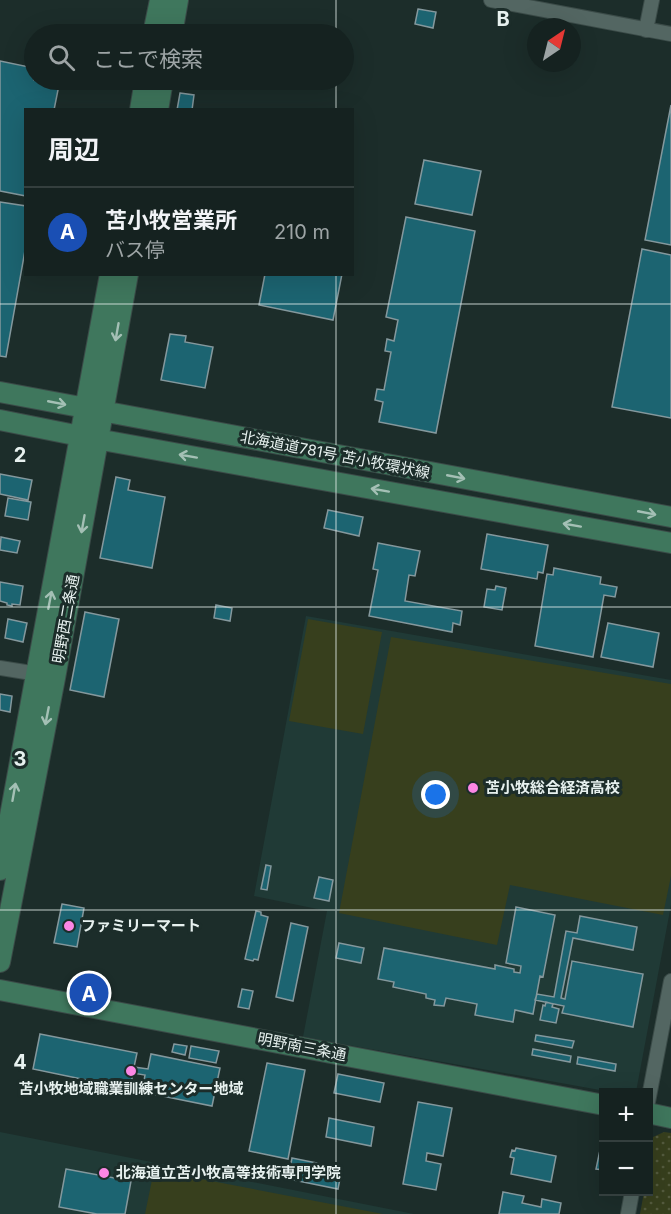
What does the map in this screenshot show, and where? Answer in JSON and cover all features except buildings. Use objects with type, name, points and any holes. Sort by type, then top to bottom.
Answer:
[{"type":"street","points":[[155,24],[160,0]]},
{"type":"street","points":[[174,24],[178,0]]},
{"type":"street","points":[[491,0],[671,34]]},
{"type":"street","points":[[646,30],[652,0]]},
{"type":"street","points":[[140,108],[143,90]]},
{"type":"street","points":[[158,108],[161,90]]},
{"type":"street","name":"明野西二条通","points":[[0,962],[45,676],[94,410],[110,276]]},
{"type":"street","name":"明野西二条通","points":[[94,410],[128,276]]},
{"type":"street","name":"北海道道781号 苫小牧環状線","points":[[0,392],[671,518]]},
{"type":"street","name":"北海道道781号 苫小牧環状線","points":[[0,420],[671,543]]},
{"type":"street","points":[[0,668],[45,676]]},
{"type":"street","name":"明野西二条通","points":[[0,870],[45,676]]},
{"type":"street","points":[[651,1088],[671,981]]},
{"type":"street","name":"明野南三条通","points":[[0,990],[599,1104]]},
{"type":"street","points":[[653,1114],[671,1118]]},
{"type":"street","points":[[628,1214],[631,1196]]},
{"type":"shaded area","name":"苫小牧総合経済高校","points":[[306,616],[671,680],[671,905],[637,1088],[599,1088],[599,1090],[303,1037],[327,911],[254,896]]},
{"type":"shaded area","name":"北海道立苫小牧高等技術専門学院","points":[[0,1132],[414,1214],[0,1214]]},
{"type":"green space","points":[[308,619],[382,632],[363,734],[289,721]]},
{"type":"green space","points":[[391,637],[671,684],[671,876],[663,915],[510,885],[497,945],[339,913]]},
{"type":"green space","points":[[664,1132],[671,1133],[671,1214],[640,1214],[643,1196],[653,1196],[653,1137]]},
{"type":"green space","points":[[154,1170],[383,1214],[145,1214]]},
{"type":"place","name":"苫小牧総合経済高校","points":[[473,788]]},
{"type":"place","name":"ファミリーマート","points":[[69,926]]},
{"type":"place","name":"苫小牧営業所","points":[[89,993]]},
{"type":"place","name":"苫小牧地域職業訓練センター地域","points":[[131,1071]]},
{"type":"place","name":"北海道立苫小牧高等技術専門学院","points":[[104,1173]]}]
